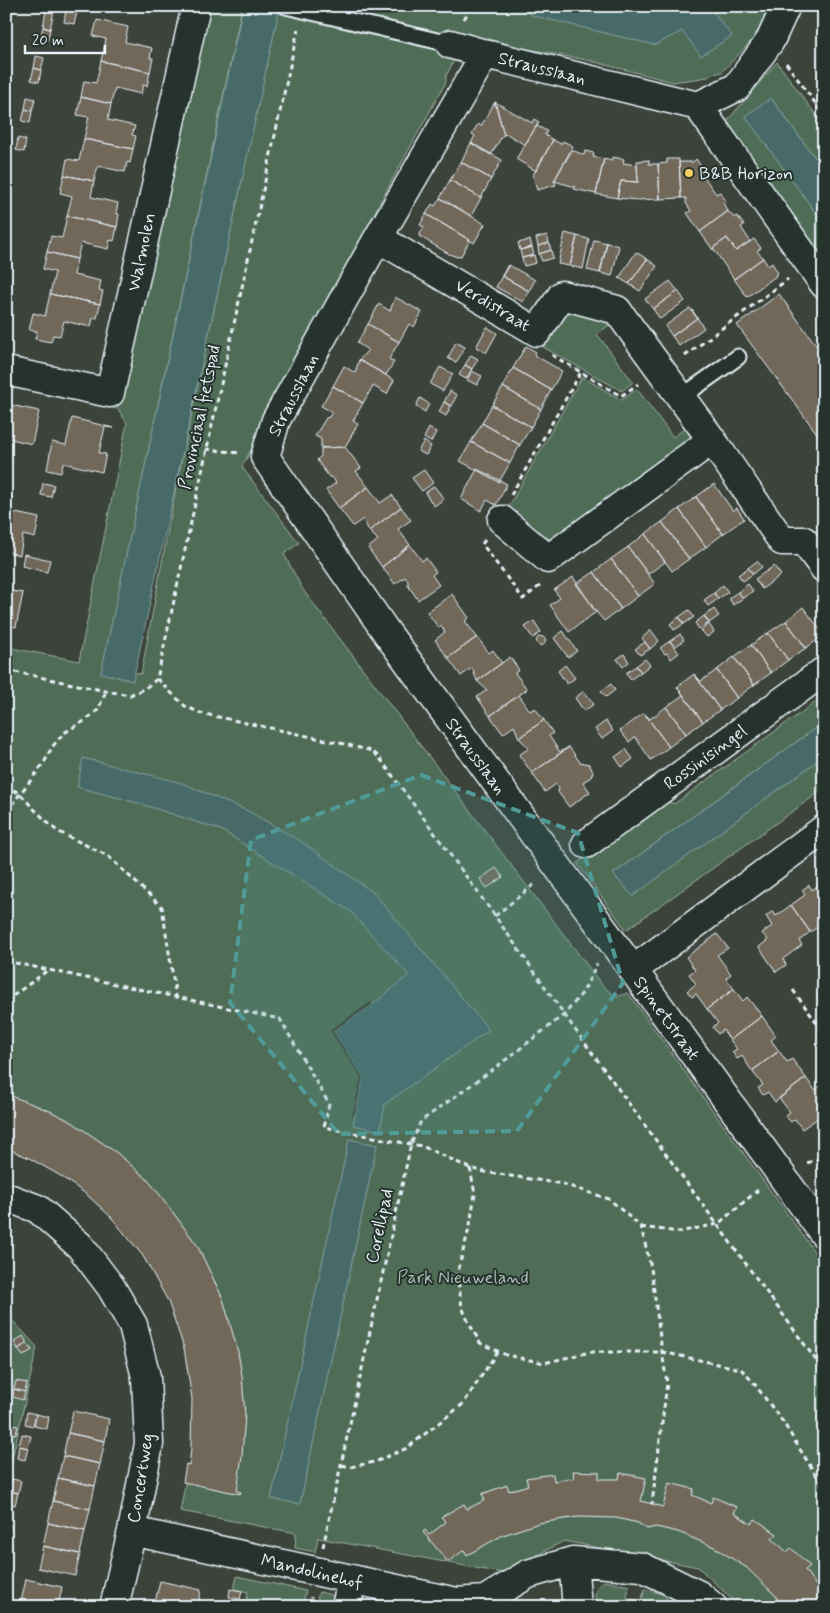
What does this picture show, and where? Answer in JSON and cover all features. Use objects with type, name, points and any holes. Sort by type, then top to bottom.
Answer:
[{"type":"street","name":"Walmolen","points":[[6,371],[110,393],[196,6]]},
{"type":"street","points":[[786,6],[770,42],[737,87],[698,106],[824,284]]},
{"type":"street","points":[[450,44],[484,54]]},
{"type":"street","name":"Strausslaan","points":[[633,970],[386,633],[264,457],[276,420],[484,54],[698,106]]},
{"type":"street","name":"Verdistraat","points":[[378,238],[537,332],[562,295],[617,310],[782,540],[804,541],[824,568]]},
{"type":"street","points":[[502,520],[548,559],[712,440]]},
{"type":"street","name":"Rossinisingel","points":[[586,844],[824,671]]},
{"type":"street","name":"Spinetstraat","points":[[824,829],[633,970],[824,1234]]},
{"type":"street","name":"Concertweg","points":[[6,1197],[38,1209],[80,1246],[111,1287],[133,1325],[146,1377],[149,1444],[132,1531],[114,1607]]},
{"type":"street","name":"Mandolinehof","points":[[132,1531],[456,1602],[484,1600],[528,1574],[574,1561],[642,1567],[701,1603]]},
{"type":"street","points":[[574,1561],[576,1607]]},
{"type":"street","points":[[346,1607],[352,1580]]},
{"type":"lane","points":[[294,8],[450,44]]},
{"type":"lane","points":[[680,398],[738,357]]},
{"type":"path","name":"Provinciaal fietspad","points":[[157,679],[206,448],[294,8]]},
{"type":"path","points":[[770,42],[824,115]]},
{"type":"path","points":[[537,332],[533,345],[621,396],[661,371],[765,297],[808,262]]},
{"type":"path","points":[[206,448],[264,457]]},
{"type":"path","points":[[6,670],[130,695],[144,689],[157,679],[185,706],[200,713],[340,743],[372,751],[380,757],[571,1024],[824,1371]]},
{"type":"path","points":[[6,812],[44,763],[52,748],[64,733],[86,720],[98,710],[106,691]]},
{"type":"path","points":[[6,785],[20,794],[57,831],[108,856],[162,907],[176,997]]},
{"type":"path","points":[[6,962],[280,1019],[329,1104],[324,1127],[422,1146],[470,1168],[485,1172],[564,1184],[609,1199],[641,1227],[679,1232],[718,1224],[780,1173]]},
{"type":"path","name":"Corellipad","points":[[317,1572],[411,1144],[421,1121],[495,1068],[565,1014],[583,992],[596,964]]},
{"type":"path","points":[[6,1001],[48,970]]},
{"type":"path","points":[[793,990],[824,1033]]},
{"type":"path","points":[[470,1168],[475,1194],[470,1225],[457,1274],[462,1307],[480,1343],[498,1351],[544,1363],[590,1352],[662,1352],[741,1369],[783,1422],[824,1488]]},
{"type":"path","points":[[641,1227],[651,1268],[667,1383],[652,1504]]},
{"type":"path","points":[[342,1465],[350,1468],[375,1462],[406,1448],[463,1404],[498,1351]]},
{"type":"highlighted area","points":[[421,775],[578,833],[623,983],[517,1131],[339,1134],[230,1003],[251,840]]},
{"type":"green space","name":"Park Nieuweland","points":[[201,6],[242,7],[103,666],[141,674],[177,482],[279,6],[769,6],[758,31],[754,35],[755,37],[722,72],[708,77],[673,82],[591,61],[466,37],[446,76],[446,82],[384,195],[242,467],[299,543],[284,554],[303,590],[602,985],[616,997],[628,993],[824,1265],[824,1607],[740,1607],[698,1567],[564,1541],[502,1573],[318,1538],[315,1552],[295,1548],[296,1533],[180,1511],[197,1424],[192,1350],[170,1295],[135,1237],[91,1189],[6,1143],[6,647],[79,661],[127,423],[118,409],[106,407]]},
{"type":"green space","points":[[777,62],[824,126],[824,170],[771,98],[746,116],[824,224],[824,267],[722,127]]},
{"type":"green space","points":[[570,311],[612,323],[597,334],[633,382],[622,391],[543,347],[557,320]]},
{"type":"green space","points":[[582,377],[622,400],[637,389],[673,437],[687,427],[691,432],[691,441],[558,544],[505,513]]},
{"type":"green space","points":[[824,696],[824,722],[613,874],[633,895],[824,756],[824,789],[626,930],[577,863],[665,800],[674,804]]},
{"type":"green space","points":[[6,1313],[37,1347],[6,1487]]},
{"type":"green space","points":[[237,1576],[306,1591],[302,1607],[246,1607],[248,1592],[234,1589]]},
{"type":"green space","points":[[605,1581],[629,1586],[627,1598],[641,1601],[645,1589],[662,1594],[667,1598],[668,1606],[596,1607],[595,1595],[598,1586]]},
{"type":"green space","points":[[319,1592],[332,1595],[336,1603],[335,1607],[315,1607]]},
{"type":"water","points":[[243,6],[280,6],[133,681],[101,673]]},
{"type":"water","points":[[521,6],[716,6],[714,13],[732,36],[701,56],[682,31],[655,45],[534,16],[522,9]]},
{"type":"water","points":[[771,98],[824,170],[824,224],[745,116]]},
{"type":"water","points":[[824,722],[824,756],[633,896],[613,874]]},
{"type":"water","points":[[83,758],[182,783],[250,812],[302,842],[374,893],[489,1030],[385,1104],[380,1131],[353,1125],[363,1077],[333,1031],[372,1005],[409,975],[350,911],[221,830],[138,803],[77,787]]},
{"type":"water","points":[[349,1139],[377,1145],[300,1504],[271,1499]]},
{"type":"pier","points":[[372,1001],[372,1005],[333,1031],[363,1077],[355,1114],[352,1117],[361,1077],[330,1030]]},
{"type":"building","points":[[47,6],[55,6],[50,29],[43,27]]},
{"type":"building","points":[[66,10],[77,12],[74,24],[64,22]]},
{"type":"building","points":[[97,20],[128,27],[125,42],[152,48],[150,58],[153,58],[150,72],[101,61],[106,39],[93,36]]},
{"type":"building","points":[[43,27],[50,29],[48,40],[40,39]]},
{"type":"building","points":[[36,56],[44,58],[41,70],[34,68]]},
{"type":"building","points":[[101,61],[150,72],[147,86],[143,85],[141,94],[115,88],[111,104],[81,97],[84,81],[96,83]]},
{"type":"building","points":[[34,68],[41,70],[39,82],[31,80]]},
{"type":"building","points":[[27,97],[35,99],[32,111],[25,109]]},
{"type":"building","points":[[81,97],[111,104],[108,120],[135,126],[132,135],[136,136],[133,149],[84,139],[89,117],[77,115]]},
{"type":"building","points":[[495,102],[504,135],[491,155],[471,143],[475,136],[472,134],[478,124],[481,126]]},
{"type":"building","points":[[495,102],[532,123],[534,119],[539,122],[525,145],[507,134],[504,135]]},
{"type":"building","points":[[25,109],[32,111],[30,123],[22,121]]},
{"type":"building","points":[[539,122],[537,126],[547,131],[545,135],[553,140],[536,171],[516,159]]},
{"type":"building","points":[[18,138],[26,140],[24,152],[16,150]]},
{"type":"building","points":[[84,139],[133,149],[130,163],[127,162],[125,172],[98,166],[94,181],[64,175],[67,159],[79,161]]},
{"type":"building","points":[[553,140],[561,144],[563,141],[573,146],[554,181],[556,185],[537,190],[533,175]]},
{"type":"building","points":[[471,143],[502,160],[491,179],[461,162]]},
{"type":"building","points":[[572,150],[584,155],[585,151],[594,153],[593,157],[604,159],[596,194],[574,189],[575,187],[554,181]]},
{"type":"building","points":[[612,157],[624,159],[623,163],[637,165],[638,182],[621,181],[617,198],[596,194],[604,159],[612,161]]},
{"type":"building","points":[[667,159],[679,159],[681,198],[660,199],[658,164],[667,163]]},
{"type":"building","points":[[696,159],[703,169],[700,171],[716,194],[720,192],[726,201],[723,203],[728,211],[700,232],[687,213],[691,211],[686,203],[686,198],[681,198],[679,162],[693,162]]},
{"type":"building","points":[[649,160],[649,164],[658,164],[660,199],[637,200],[617,198],[621,181],[638,182],[637,161]]},
{"type":"building","points":[[461,162],[491,179],[481,198],[450,180]]},
{"type":"building","points":[[64,175],[94,181],[91,197],[118,203],[116,213],[119,214],[117,227],[67,216],[72,196],[60,193]]},
{"type":"building","points":[[450,180],[481,198],[471,216],[440,198]]},
{"type":"building","points":[[440,198],[485,224],[474,243],[426,214],[432,204],[435,206]]},
{"type":"building","points":[[728,211],[734,218],[737,216],[744,225],[741,227],[750,241],[736,251],[727,238],[713,248],[713,250],[700,232]]},
{"type":"building","points":[[426,214],[470,240],[461,256],[457,257],[449,254],[419,236],[424,227],[420,225]]},
{"type":"building","points":[[67,216],[117,227],[114,241],[110,240],[108,249],[81,243],[77,259],[47,252],[51,236],[62,238]]},
{"type":"building","points":[[565,233],[577,236],[570,266],[558,264]]},
{"type":"building","points":[[547,235],[549,243],[538,246],[536,238]]},
{"type":"building","points":[[577,236],[589,239],[583,269],[570,266]]},
{"type":"building","points":[[727,238],[736,251],[754,239],[761,248],[757,251],[763,258],[734,279],[713,248]]},
{"type":"building","points":[[530,240],[532,247],[520,250],[518,243]]},
{"type":"building","points":[[594,240],[607,243],[600,273],[587,270]]},
{"type":"building","points":[[549,243],[551,250],[539,254],[538,246]]},
{"type":"building","points":[[607,243],[619,246],[612,276],[600,273]]},
{"type":"building","points":[[532,247],[534,255],[522,258],[520,250]]},
{"type":"building","points":[[551,250],[553,258],[542,261],[539,254]]},
{"type":"building","points":[[47,252],[77,259],[74,275],[101,281],[99,290],[103,291],[100,304],[50,294],[55,272],[43,269]]},
{"type":"building","points":[[636,252],[647,259],[629,284],[619,278]]},
{"type":"building","points":[[534,255],[536,263],[524,266],[522,258]]},
{"type":"building","points":[[763,258],[768,266],[772,263],[778,273],[747,297],[734,279]]},
{"type":"building","points":[[647,259],[657,266],[640,291],[629,284]]},
{"type":"building","points":[[509,265],[535,280],[529,291],[502,276]]},
{"type":"building","points":[[502,276],[529,291],[523,302],[496,287]]},
{"type":"building","points":[[670,281],[678,291],[653,309],[645,299]]},
{"type":"building","points":[[678,291],[685,301],[660,319],[653,309]]},
{"type":"building","points":[[50,294],[100,304],[97,318],[93,318],[91,327],[64,321],[60,336],[53,335],[51,342],[35,339],[37,331],[29,330],[33,313],[45,316]]},
{"type":"building","points":[[779,294],[824,356],[824,443],[737,325]]},
{"type":"building","points":[[395,297],[422,312],[414,327],[409,324],[399,342],[368,324],[379,304],[390,311]]},
{"type":"building","points":[[690,308],[697,318],[672,336],[665,326]]},
{"type":"building","points":[[692,310],[704,328],[679,346],[672,336],[697,318]]},
{"type":"building","points":[[368,324],[399,342],[389,359],[394,362],[386,375],[359,360],[368,350],[357,343]]},
{"type":"building","points":[[487,327],[497,333],[486,353],[476,347]]},
{"type":"building","points":[[456,342],[465,347],[456,363],[448,358]]},
{"type":"building","points":[[526,346],[536,352],[534,355],[562,371],[551,390],[513,368]]},
{"type":"building","points":[[471,355],[478,359],[472,369],[465,365]]},
{"type":"building","points":[[359,360],[394,380],[387,394],[373,386],[363,403],[333,386],[344,366],[355,373]]},
{"type":"building","points":[[465,365],[472,369],[466,379],[459,375]]},
{"type":"building","points":[[440,367],[453,374],[443,391],[430,384]]},
{"type":"building","points":[[513,368],[551,390],[541,409],[503,387]]},
{"type":"building","points":[[472,371],[482,376],[477,385],[467,380]]},
{"type":"building","points":[[333,386],[363,403],[353,421],[358,424],[345,447],[321,448],[321,439],[315,436],[332,412],[321,406]]},
{"type":"building","points":[[503,387],[541,409],[531,427],[492,405]]},
{"type":"building","points":[[450,391],[457,395],[451,406],[444,402]]},
{"type":"building","points":[[420,398],[429,404],[425,412],[416,406]]},
{"type":"building","points":[[444,402],[451,406],[446,416],[439,412]]},
{"type":"building","points":[[6,404],[39,411],[32,444],[11,439],[9,449],[6,449]]},
{"type":"building","points":[[492,405],[531,427],[520,445],[482,423]]},
{"type":"building","points":[[72,418],[114,428],[105,427],[99,453],[106,454],[102,472],[63,463],[61,473],[47,470],[52,442],[66,445]]},
{"type":"building","points":[[482,423],[520,445],[510,463],[471,442]]},
{"type":"building","points":[[429,428],[436,432],[431,442],[424,438]]},
{"type":"building","points":[[424,441],[431,446],[426,455],[418,451]]},
{"type":"building","points":[[471,442],[510,463],[499,482],[460,461]]},
{"type":"building","points":[[345,447],[361,468],[356,471],[368,487],[339,508],[326,490],[336,483],[333,478],[329,477],[317,460],[321,456],[321,448]]},
{"type":"building","points":[[477,469],[507,484],[496,505],[487,500],[481,511],[461,499]]},
{"type":"building","points":[[424,470],[433,483],[422,491],[412,478]]},
{"type":"building","points":[[43,483],[54,485],[51,497],[41,495]]},
{"type":"building","points":[[714,484],[733,511],[737,508],[744,519],[723,534],[696,497]]},
{"type":"building","points":[[434,486],[444,499],[434,506],[425,493]]},
{"type":"building","points":[[368,487],[380,503],[392,495],[401,507],[369,531],[363,519],[353,526],[339,508]]},
{"type":"building","points":[[696,497],[723,534],[706,547],[679,509]]},
{"type":"building","points":[[401,507],[411,520],[398,529],[410,545],[382,567],[368,548],[378,540],[369,531]]},
{"type":"building","points":[[679,509],[706,547],[689,559],[662,522]]},
{"type":"building","points":[[6,511],[39,518],[35,538],[23,535],[20,555],[6,552]]},
{"type":"building","points":[[662,522],[689,559],[672,571],[645,534]]},
{"type":"building","points":[[645,534],[665,562],[648,574],[628,547]]},
{"type":"building","points":[[410,545],[422,561],[426,558],[436,572],[432,575],[439,585],[418,600],[405,577],[395,584],[382,567]]},
{"type":"building","points":[[628,547],[655,584],[638,596],[611,559]]},
{"type":"building","points":[[24,554],[50,560],[47,572],[22,566]]},
{"type":"building","points":[[611,559],[638,596],[621,609],[594,572]]},
{"type":"building","points":[[757,561],[762,567],[753,574],[748,568]]},
{"type":"building","points":[[774,566],[781,575],[762,589],[755,579]]},
{"type":"building","points":[[748,568],[753,574],[743,581],[738,575]]},
{"type":"building","points":[[594,572],[621,609],[604,621],[576,584]]},
{"type":"building","points":[[573,577],[596,612],[569,632],[550,605],[560,598],[554,590]]},
{"type":"building","points":[[748,584],[753,591],[743,598],[738,592]]},
{"type":"building","points":[[723,585],[728,592],[718,599],[714,593]]},
{"type":"building","points":[[6,590],[23,593],[16,627],[6,625]]},
{"type":"building","points":[[738,592],[743,598],[733,605],[729,598]]},
{"type":"building","points":[[714,593],[718,599],[708,606],[704,600]]},
{"type":"building","points":[[452,594],[469,618],[465,621],[477,637],[448,658],[435,640],[445,632],[442,627],[438,627],[427,612]]},
{"type":"building","points":[[803,607],[824,635],[806,648],[786,621]]},
{"type":"building","points":[[714,609],[719,616],[709,623],[704,616]]},
{"type":"building","points":[[689,610],[694,617],[684,624],[679,617]]},
{"type":"building","points":[[704,616],[709,623],[699,629],[695,623]]},
{"type":"building","points":[[679,617],[684,624],[674,630],[670,624]]},
{"type":"building","points":[[534,621],[541,632],[533,638],[525,627]]},
{"type":"building","points":[[786,621],[806,648],[788,660],[768,633]]},
{"type":"building","points":[[709,624],[714,632],[707,637],[701,630]]},
{"type":"building","points":[[651,630],[659,641],[650,649],[642,638]]},
{"type":"building","points":[[563,631],[577,651],[568,657],[554,638]]},
{"type":"building","points":[[768,633],[788,660],[771,673],[751,645]]},
{"type":"building","points":[[680,634],[684,640],[675,647],[670,641]]},
{"type":"building","points":[[477,637],[489,653],[493,650],[502,663],[477,681],[472,668],[461,676],[448,658]]},
{"type":"building","points":[[541,637],[545,641],[541,645],[537,641]]},
{"type":"building","points":[[670,641],[679,653],[671,659],[660,648]]},
{"type":"building","points":[[645,642],[650,649],[640,655],[635,649]]},
{"type":"building","points":[[751,645],[771,673],[754,685],[734,657]]},
{"type":"building","points":[[624,654],[629,662],[623,667],[617,659]]},
{"type":"building","points":[[510,657],[519,670],[515,673],[527,689],[490,716],[477,697],[487,690],[477,681]]},
{"type":"building","points":[[734,657],[754,685],[737,698],[717,670]]},
{"type":"building","points":[[645,659],[650,665],[641,672],[636,666]]},
{"type":"building","points":[[565,665],[575,678],[567,684],[558,671]]},
{"type":"building","points":[[636,666],[641,672],[631,679],[626,673]]},
{"type":"building","points":[[717,670],[737,698],[720,710],[694,674],[701,681]]},
{"type":"building","points":[[694,674],[720,710],[703,722],[677,687]]},
{"type":"building","points":[[611,684],[615,690],[606,697],[601,691]]},
{"type":"building","points":[[527,689],[519,695],[530,711],[535,708],[544,720],[519,738],[514,726],[503,734],[490,716]]},
{"type":"building","points":[[584,691],[594,704],[584,711],[575,698]]},
{"type":"building","points":[[683,695],[703,722],[686,734],[666,707]]},
{"type":"building","points":[[666,707],[686,734],[669,747],[644,713],[650,719]]},
{"type":"building","points":[[644,713],[669,747],[651,760],[635,737],[629,742],[620,731]]},
{"type":"building","points":[[544,720],[553,733],[549,736],[560,752],[569,747],[532,773],[519,755],[529,748],[519,738]]},
{"type":"building","points":[[606,721],[613,731],[602,739],[595,729]]},
{"type":"building","points":[[569,747],[580,762],[589,764],[593,772],[591,777],[583,782],[590,792],[569,807],[558,792],[559,788],[556,784],[545,792],[532,773]]},
{"type":"building","points":[[626,749],[633,759],[622,767],[615,757]]},
{"type":"building","points":[[496,868],[503,877],[487,888],[480,879]]},
{"type":"building","points":[[821,883],[824,886],[824,927],[822,924],[810,932],[791,905],[805,895],[802,890],[809,885],[812,890]]},
{"type":"building","points":[[791,905],[810,932],[799,941],[802,945],[783,959],[786,965],[776,972],[759,947],[768,940],[762,933],[772,926],[766,916],[773,911],[776,916]]},
{"type":"building","points":[[717,934],[728,948],[717,955],[731,974],[726,978],[734,989],[707,1009],[696,994],[692,997],[687,991],[696,984],[689,974],[695,970],[686,957]]},
{"type":"building","points":[[734,989],[743,1001],[747,997],[762,1016],[730,1040],[723,1030],[718,1034],[713,1027],[718,1023],[707,1009]]},
{"type":"building","points":[[824,992],[824,1002],[821,1004],[817,997]]},
{"type":"building","points":[[762,1016],[776,1036],[771,1040],[779,1051],[752,1071],[742,1056],[737,1059],[732,1052],[737,1049],[730,1040]]},
{"type":"building","points":[[779,1051],[787,1062],[792,1059],[806,1078],[775,1102],[768,1092],[763,1095],[758,1088],[763,1085],[752,1071]]},
{"type":"building","points":[[806,1078],[815,1090],[820,1086],[824,1092],[824,1114],[802,1129],[795,1119],[791,1122],[785,1116],[790,1112],[779,1098]]},
{"type":"building","points":[[6,1094],[50,1111],[72,1122],[117,1153],[147,1179],[197,1245],[223,1299],[238,1352],[245,1415],[237,1491],[241,1492],[240,1494],[183,1482],[186,1464],[189,1465],[191,1448],[192,1399],[184,1348],[168,1301],[143,1256],[111,1217],[86,1194],[59,1175],[29,1158],[6,1148]]},
{"type":"building","points":[[23,1336],[27,1343],[18,1349],[14,1342]]},
{"type":"building","points":[[27,1343],[32,1350],[23,1356],[18,1349]]},
{"type":"building","points":[[16,1381],[27,1383],[25,1392],[14,1389]]},
{"type":"building","points":[[14,1389],[25,1392],[23,1400],[13,1397]]},
{"type":"building","points":[[73,1411],[109,1419],[105,1441],[68,1433]]},
{"type":"building","points":[[27,1412],[36,1414],[33,1426],[25,1424]]},
{"type":"building","points":[[36,1414],[49,1417],[47,1429],[34,1426]]},
{"type":"building","points":[[7,1424],[18,1426],[16,1434],[6,1432]]},
{"type":"building","points":[[68,1433],[105,1441],[100,1464],[63,1456]]},
{"type":"building","points":[[22,1434],[31,1436],[28,1448],[19,1446]]},
{"type":"building","points":[[19,1446],[28,1448],[25,1460],[17,1458]]},
{"type":"building","points":[[63,1456],[100,1464],[95,1486],[58,1478]]},
{"type":"building","points":[[573,1471],[599,1472],[599,1479],[619,1479],[620,1473],[646,1478],[641,1501],[663,1507],[669,1483],[694,1489],[692,1495],[711,1503],[713,1497],[737,1507],[734,1513],[751,1524],[755,1519],[777,1534],[772,1539],[787,1552],[791,1548],[810,1566],[805,1570],[817,1587],[824,1584],[824,1607],[783,1607],[775,1595],[747,1568],[714,1547],[678,1532],[656,1527],[647,1529],[638,1523],[616,1518],[578,1517],[539,1523],[503,1535],[467,1555],[464,1550],[448,1562],[423,1532],[425,1530],[429,1535],[446,1522],[441,1517],[464,1504],[467,1509],[485,1500],[482,1494],[507,1485],[509,1491],[528,1485],[526,1478],[553,1474],[554,1481],[574,1478]]},
{"type":"building","points":[[58,1478],[95,1486],[90,1509],[53,1501]]},
{"type":"building","points":[[12,1479],[21,1481],[18,1493],[10,1491]]},
{"type":"building","points":[[10,1491],[18,1493],[15,1505],[7,1503]]},
{"type":"building","points":[[53,1501],[90,1509],[85,1531],[48,1523]]},
{"type":"building","points":[[48,1523],[85,1531],[80,1554],[43,1546]]},
{"type":"building","points":[[6,1524],[11,1525],[8,1538],[6,1537]]},
{"type":"building","points":[[43,1546],[80,1554],[75,1576],[38,1568]]},
{"type":"building","points":[[26,1579],[62,1587],[58,1607],[43,1607],[21,1602]]},
{"type":"building","points":[[160,1581],[201,1590],[198,1607],[154,1607]]},
{"type":"building","points":[[230,1589],[242,1591],[240,1599],[229,1597]]},
{"type":"building","points":[[21,1602],[43,1607],[20,1607]]},
{"type":"place","name":"B&B Horizon","points":[[689,173]]}]
